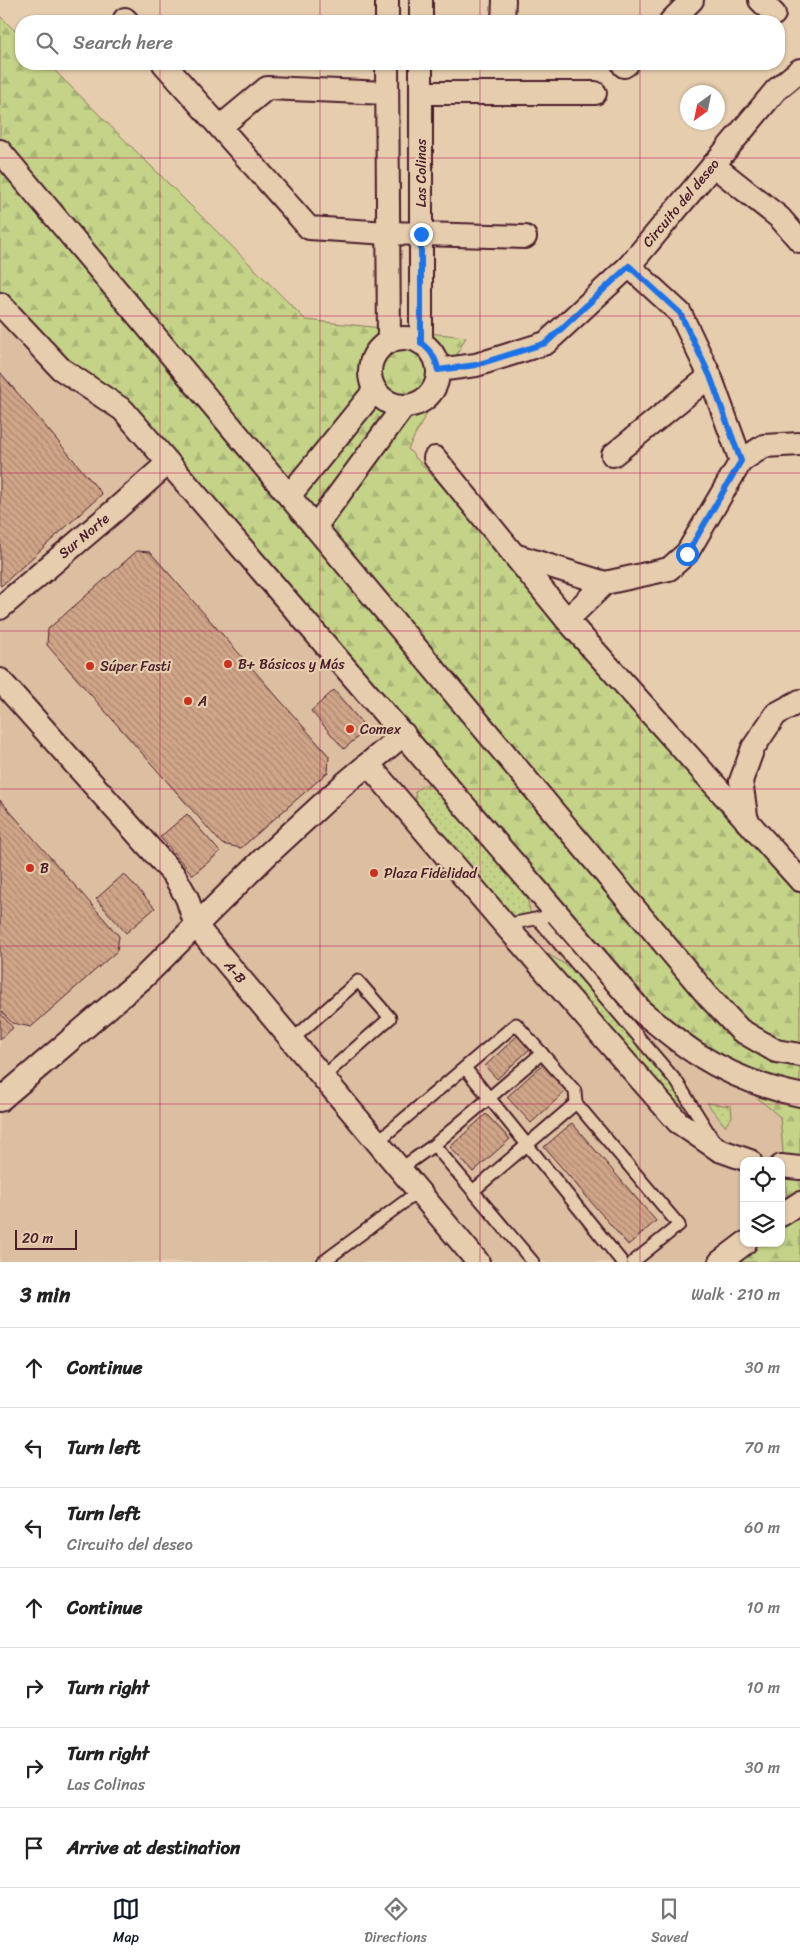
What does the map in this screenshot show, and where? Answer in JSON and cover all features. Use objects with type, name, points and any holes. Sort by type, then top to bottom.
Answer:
[{"type":"street","points":[[387,0],[387,15]]},
{"type":"street","points":[[421,15],[422,0]]},
{"type":"street","points":[[504,0],[504,15]]},
{"type":"street","points":[[677,15],[692,0]]},
{"type":"street","points":[[169,70],[309,228],[388,233],[525,237]]},
{"type":"street","points":[[387,70],[389,342]]},
{"type":"street","name":"Las Colinas","points":[[421,70],[421,343]]},
{"type":"street","name":"Circuito del deseo","points":[[438,370],[476,365],[546,343],[629,266],[776,90],[800,70]]},
{"type":"street","points":[[220,127],[267,88],[387,93]]},
{"type":"street","points":[[421,94],[595,93]]},
{"type":"street","points":[[0,151],[727,1016],[740,1030],[776,1051],[800,1055]]},
{"type":"street","points":[[713,165],[780,218],[800,241]]},
{"type":"street","points":[[629,266],[680,313],[710,376],[741,461]]},
{"type":"street","points":[[0,304],[60,369],[123,410],[404,734],[547,916],[642,1012],[697,1054],[741,1077],[774,1090],[800,1095]]},
{"type":"street","points":[[399,339],[410,339],[421,343],[430,350],[436,359],[437,381],[433,391],[416,404],[404,406],[393,404],[383,399],[371,380],[370,369],[373,358],[389,342],[399,339]]},
{"type":"street","points":[[613,455],[710,376]]},
{"type":"street","points":[[289,496],[376,390]]},
{"type":"street","points":[[315,527],[404,406]]},
{"type":"street","points":[[514,555],[605,583],[669,569],[687,554],[741,461],[764,446],[800,444]]},
{"type":"street","points":[[435,458],[567,620],[800,880]]},
{"type":"street","name":"Sur Norte","points":[[0,608],[168,463]]},
{"type":"street","points":[[567,620],[605,583]]},
{"type":"street","name":"A-B","points":[[0,680],[174,875],[187,898],[196,926],[324,1076],[478,1262]]},
{"type":"street","points":[[747,822],[741,781],[753,748],[776,714],[800,701]]},
{"type":"street","points":[[0,1100],[144,977],[266,856],[404,734]]},
{"type":"street","points":[[368,764],[505,925],[678,1122],[719,1150],[740,1157]]},
{"type":"street","points":[[785,1166],[800,1168]]},
{"type":"street","points":[[785,1212],[800,1203]]},
{"type":"street","points":[[720,1262],[740,1247]]},
{"type":"lane","points":[[505,925],[547,916],[677,1082],[719,1150]]},
{"type":"lane","points":[[292,1040],[358,981],[390,1018],[324,1076]]},
{"type":"lane","points":[[377,1142],[516,1024],[575,1091],[576,1103],[679,1225],[633,1262]]},
{"type":"lane","points":[[400,1169],[434,1146],[542,1053]]},
{"type":"lane","points":[[465,1068],[622,1262]]},
{"type":"lane","points":[[473,1191],[576,1103]]},
{"type":"lane","points":[[434,1146],[533,1262]]},
{"type":"lane","points":[[323,1262],[419,1191]]},
{"type":"shaded area","points":[[0,297],[58,366],[163,438],[669,1023],[781,1117],[784,1157],[740,1157],[740,1247],[726,1262],[0,1262]]},
{"type":"shaded area","points":[[785,1170],[788,1210],[785,1212]]},
{"type":"green space","points":[[0,16],[15,31],[15,70],[54,70],[306,320],[466,337],[408,449],[800,884],[800,1262],[726,1262],[743,1247],[785,1247],[785,1212],[788,1209],[785,1157],[783,1157],[780,1117],[669,1023],[163,438],[58,366],[0,297]]},
{"type":"green space","points":[[423,785],[434,786],[527,898],[532,919],[510,915],[416,803],[415,792]]},
{"type":"green space","points":[[536,947],[573,969],[702,1119],[676,1102]]},
{"type":"green space","points":[[707,1103],[731,1106],[732,1117],[725,1126]]},
{"type":"building","points":[[0,372],[102,494],[1,586],[0,585]]},
{"type":"building","name":"A","points":[[137,551],[150,552],[329,756],[328,772],[241,848],[222,844],[47,645],[48,629]]},
{"type":"building","points":[[334,690],[367,729],[344,749],[311,711]]},
{"type":"building","name":"B","points":[[0,800],[119,936],[117,951],[31,1027],[12,1023],[0,1010]]},
{"type":"building","points":[[187,814],[220,852],[193,875],[160,837]]},
{"type":"building","points":[[124,874],[155,908],[126,933],[96,899]]},
{"type":"building","points":[[0,1013],[13,1028],[0,1039]]},
{"type":"building","points":[[518,1035],[531,1048],[497,1079],[485,1066]]},
{"type":"building","points":[[543,1064],[567,1090],[531,1123],[507,1097]]},
{"type":"building","points":[[486,1114],[510,1139],[473,1172],[450,1147]]},
{"type":"building","points":[[572,1123],[656,1221],[628,1245],[544,1147]]},
{"type":"place","name":"B+ Básicos y Más","points":[[228,664]]},
{"type":"place","name":"Súper Fasti","points":[[90,666]]},
{"type":"place","name":"A","points":[[188,701]]},
{"type":"place","name":"Comex","points":[[350,729]]},
{"type":"place","name":"B","points":[[30,868]]},
{"type":"place","name":"Plaza Fidelidad","points":[[374,873]]},
{"type":"route","points":[[421,234],[421,343],[430,350],[436,359],[438,370],[476,365],[546,343],[629,266],[680,313],[710,376],[741,461],[687,554]]}]
